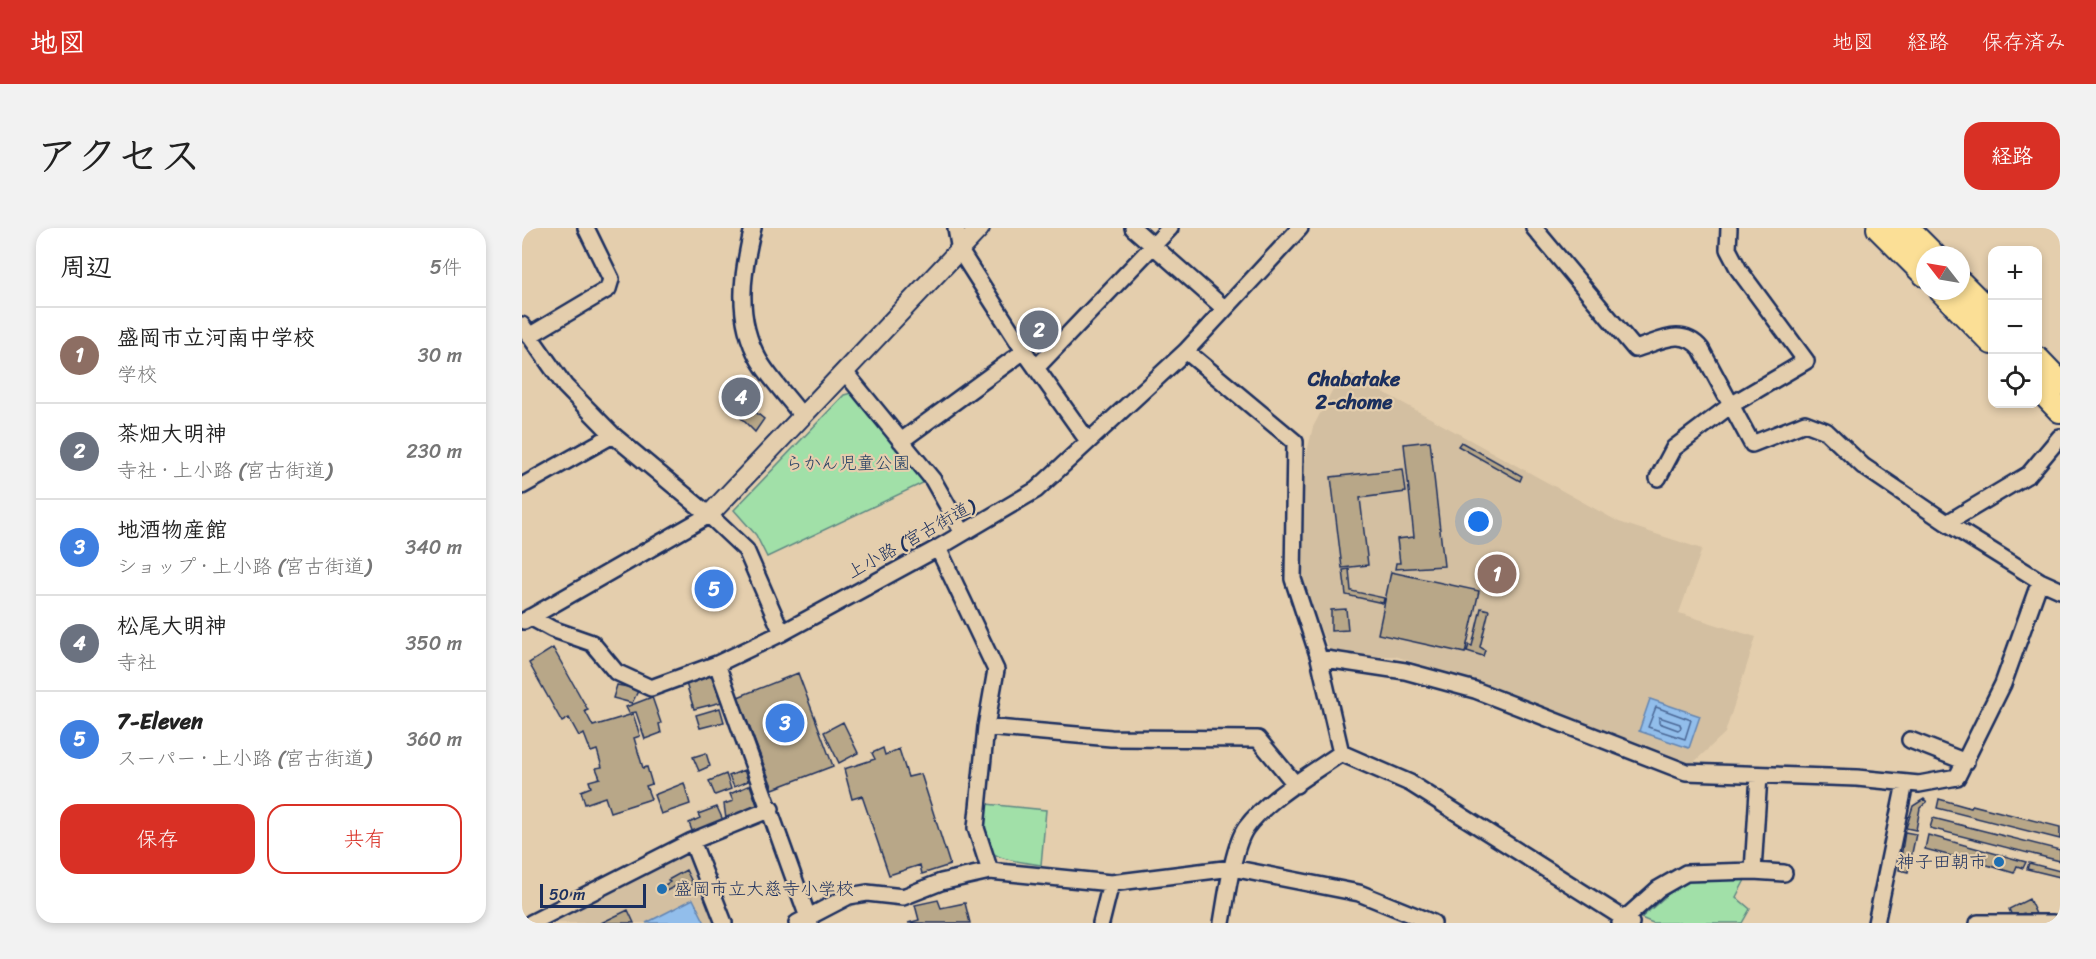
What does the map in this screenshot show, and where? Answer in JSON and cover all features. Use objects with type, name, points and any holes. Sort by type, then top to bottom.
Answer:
[{"type":"highway","points":[[1879,228],[1916,265]]},
{"type":"highway","points":[[1906,228],[1924,246]]},
{"type":"highway","points":[[1970,293],[1988,311]]},
{"type":"highway","points":[[1951,300],[1988,338]]},
{"type":"highway","points":[[2042,365],[2060,383]]},
{"type":"highway","points":[[2042,392],[2060,410]]},
{"type":"street","points":[[586,228],[611,279],[611,285],[608,290],[526,330],[565,386],[613,435],[709,515],[746,550],[782,633]]},
{"type":"street","points":[[753,228],[742,281],[747,329],[759,360],[802,416]]},
{"type":"street","points":[[956,228],[960,251],[1024,351],[1088,441]]},
{"type":"street","points":[[526,620],[709,515],[980,228]]},
{"type":"street","points":[[1133,228],[1225,309]]},
{"type":"street","points":[[1036,368],[1170,228]]},
{"type":"street","name":"上小路 (宮古街道)","points":[[526,620],[592,643],[616,672],[651,688],[717,664],[782,633],[938,548],[1036,490],[1186,351],[1300,228]]},
{"type":"street","points":[[1658,478],[1674,448],[1731,405],[1806,361],[1738,270],[1728,249],[1729,228]]},
{"type":"street","points":[[1541,231],[1635,349],[1680,336],[1692,339],[1701,349],[1752,444],[1805,423],[1826,431],[1863,466],[1947,523],[2040,581],[2060,590]]},
{"type":"street","points":[[901,441],[1024,351]]},
{"type":"street","points":[[1186,351],[1295,442],[1293,579],[1319,658],[1341,753]]},
{"type":"street","points":[[844,371],[933,480],[963,533]]},
{"type":"street","points":[[522,486],[613,435]]},
{"type":"street","points":[[1947,523],[2029,474],[2060,437]]},
{"type":"street","points":[[938,548],[996,670],[986,727],[976,828],[990,871]]},
{"type":"street","points":[[1319,658],[1405,671],[1475,690],[1686,772],[1857,778],[1919,784],[1957,777],[1966,762],[2003,684],[2040,581]]},
{"type":"street","points":[[717,664],[771,809],[805,921],[849,897],[867,893],[903,897],[941,882],[990,871],[1111,883],[1232,868],[1359,893],[1433,923]]},
{"type":"street","points":[[986,727],[1111,738],[1258,739],[1296,785]]},
{"type":"street","points":[[1910,740],[1966,762]]},
{"type":"street","points":[[1222,923],[1232,868],[1245,829],[1266,807],[1341,753]]},
{"type":"street","points":[[1341,753],[1410,783],[1624,922],[1672,879],[1686,873],[1753,871],[1784,873]]},
{"type":"street","points":[[1753,871],[1759,775]]},
{"type":"street","points":[[1876,923],[1905,783]]},
{"type":"street","points":[[531,923],[692,841],[771,809]]},
{"type":"street","points":[[692,841],[724,923]]},
{"type":"street","points":[[1101,923],[1111,883]]},
{"type":"street","points":[[1978,923],[2053,923]]},
{"type":"shaded area","points":[[1343,370],[1619,522],[1702,549],[1679,613],[1756,637],[1725,733],[1691,765],[1465,679],[1395,656],[1332,656],[1302,584],[1302,473],[1313,427]]},
{"type":"shaded area","name":"盛岡市立大慈寺小学校","points":[[684,855],[694,860],[716,923],[553,923]]},
{"type":"green space","name":"らかん児童公園","points":[[855,392],[927,481],[767,557],[756,535],[734,510],[844,395]]},
{"type":"green space","points":[[986,804],[1046,810],[1041,865],[1011,860],[992,852],[987,846],[985,836]]},
{"type":"green space","points":[[1746,878],[1736,897],[1750,909],[1742,923],[1653,923],[1641,918],[1674,889],[1690,881]]},
{"type":"water","points":[[1650,699],[1700,716],[1689,748],[1639,731]]},
{"type":"water","points":[[693,899],[705,923],[646,923]]},
{"type":"building","points":[[752,386],[755,389],[747,396],[751,399],[742,407],[731,402],[735,398],[732,395],[740,387],[745,392]]},
{"type":"building","points":[[748,406],[764,419],[755,432],[739,416]]},
{"type":"building","points":[[1430,441],[1444,566],[1395,569],[1396,563],[1400,563],[1397,539],[1414,537],[1404,444]]},
{"type":"building","points":[[1461,442],[1522,476],[1520,481],[1458,446]]},
{"type":"building","points":[[1403,469],[1406,492],[1360,498],[1368,565],[1342,568],[1331,477]]},
{"type":"building","points":[[1349,569],[1351,591],[1384,598],[1383,603],[1346,595],[1343,570]]},
{"type":"building","points":[[1391,572],[1479,591],[1465,653],[1378,634]]},
{"type":"building","points":[[1481,608],[1489,610],[1480,647],[1485,650],[1483,656],[1467,651],[1469,645],[1472,646]]},
{"type":"building","points":[[1346,609],[1348,630],[1331,631],[1331,610]]},
{"type":"building","points":[[553,648],[588,710],[585,711],[593,726],[633,714],[640,736],[634,738],[643,768],[647,767],[652,784],[646,786],[651,799],[610,812],[605,797],[585,804],[581,791],[591,787],[589,781],[600,778],[596,768],[602,767],[597,750],[591,752],[584,734],[579,736],[569,718],[562,722],[529,663]]},
{"type":"building","points":[[712,671],[722,702],[694,709],[685,680]]},
{"type":"building","points":[[798,673],[833,766],[773,789],[738,697]]},
{"type":"building","points":[[617,685],[639,689],[632,703],[613,698]]},
{"type":"building","points":[[652,697],[661,723],[659,724],[661,733],[645,739],[636,712],[629,713],[626,707]]},
{"type":"building","points":[[720,708],[724,722],[700,728],[696,715]]},
{"type":"building","points":[[843,722],[858,753],[839,763],[824,732]]},
{"type":"building","points":[[883,748],[885,755],[899,749],[908,777],[921,774],[950,865],[922,874],[920,865],[889,875],[862,796],[852,799],[844,769],[875,759],[872,753]]},
{"type":"building","points":[[706,753],[710,766],[699,771],[693,757]]},
{"type":"building","points":[[744,770],[748,781],[734,787],[729,776]]},
{"type":"building","points":[[726,774],[731,789],[715,795],[709,781]]},
{"type":"building","points":[[684,783],[690,804],[661,814],[654,795]]},
{"type":"building","points":[[750,785],[757,805],[726,819],[724,804],[733,801],[730,794]]},
{"type":"building","points":[[1924,799],[1927,802],[1920,808],[1916,830],[1906,828],[1913,806]]},
{"type":"building","points":[[1939,799],[2060,827],[2060,839],[1937,808]]},
{"type":"building","points":[[717,807],[723,820],[693,833],[689,823],[700,818],[698,814]]},
{"type":"building","points":[[1933,818],[2060,850],[2060,861],[1930,828]]},
{"type":"building","points":[[1905,832],[1916,834],[1908,872],[1899,870]]},
{"type":"building","points":[[1928,835],[2026,862],[2023,868],[2017,866],[2014,873],[1984,864],[1986,859],[1965,853],[1963,859],[1925,849]]},
{"type":"building","points":[[2029,863],[2060,871],[2060,877],[2027,869]]},
{"type":"building","points":[[686,870],[693,884],[686,888],[682,883],[664,892],[661,887],[670,882],[668,880]]},
{"type":"building","points":[[2029,899],[2036,914],[2026,916],[2024,913],[2012,916],[2009,909]]},
{"type":"building","points":[[938,900],[941,908],[965,903],[970,923],[908,923],[919,920],[915,905]]},
{"type":"building","points":[[628,910],[634,923],[601,923]]},
{"type":"place","name":"茶畑大明神","points":[[1039,330]]},
{"type":"place","name":"松尾大明神","points":[[741,397]]},
{"type":"place","name":"盛岡市立河南中学校","points":[[1497,574]]},
{"type":"place","name":"7-Eleven","points":[[714,589]]},
{"type":"place","name":"地酒物産館","points":[[785,723]]},
{"type":"place","name":"神子田朝市","points":[[1999,862]]},
{"type":"place","name":"盛岡市立大慈寺小学校","points":[[662,889]]},
{"type":"district","name":"Chabatake 2-chome","points":[[1354,390]]}]
